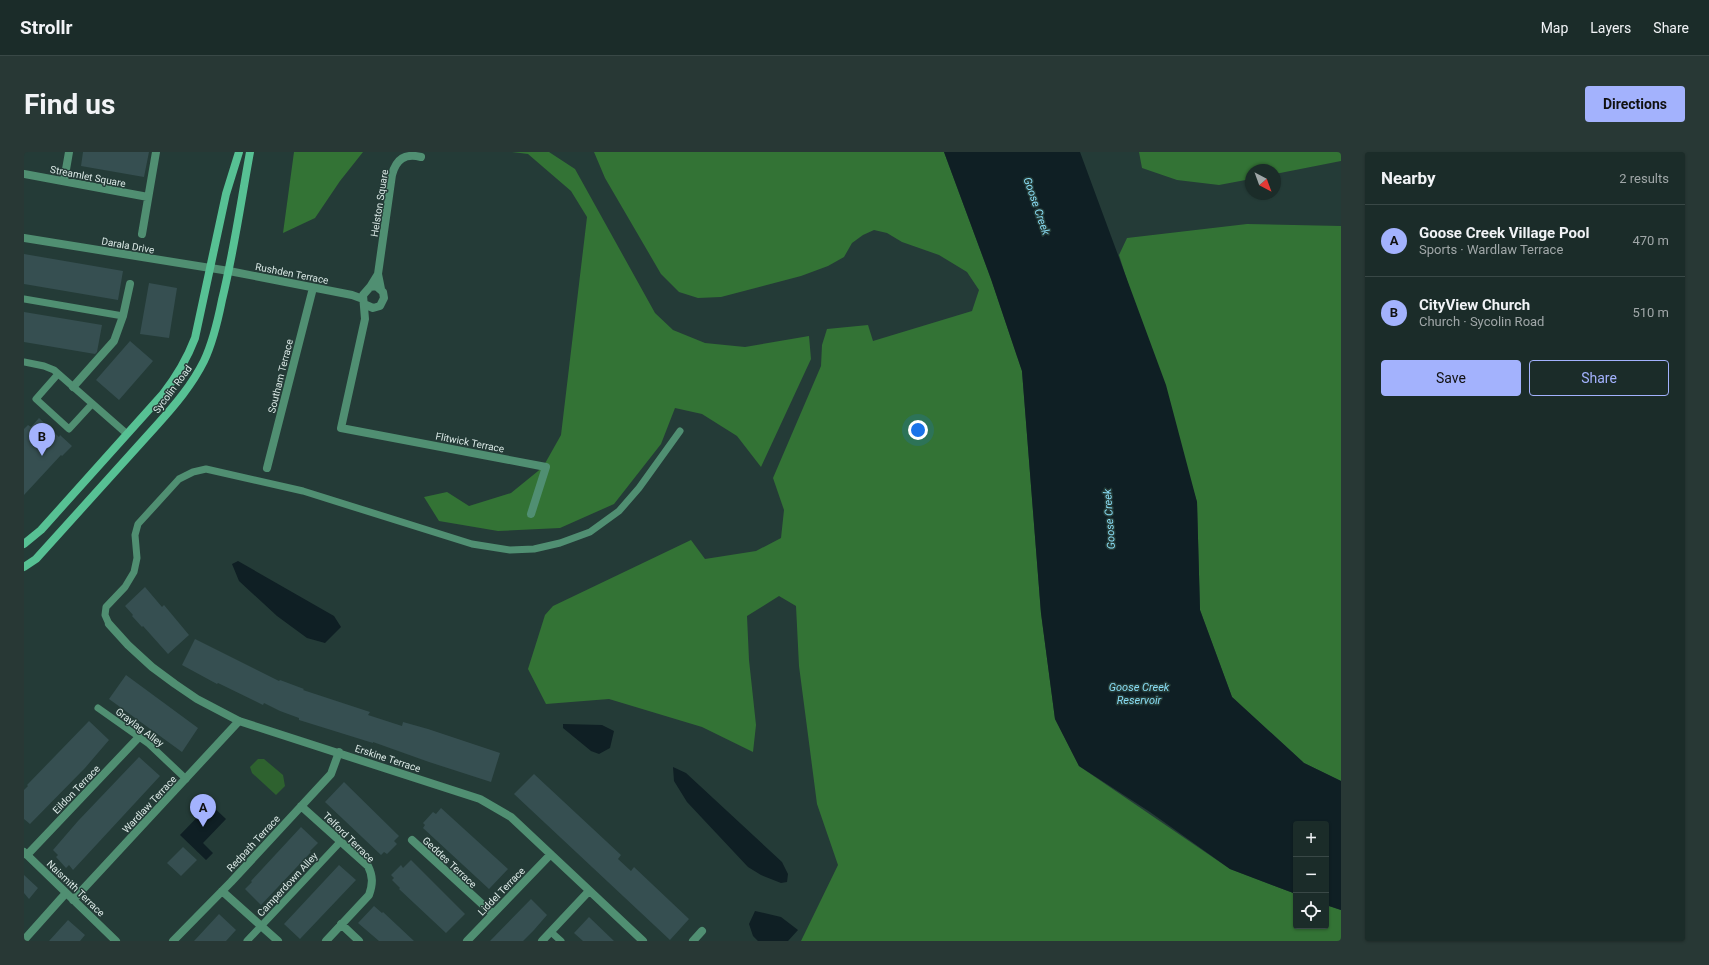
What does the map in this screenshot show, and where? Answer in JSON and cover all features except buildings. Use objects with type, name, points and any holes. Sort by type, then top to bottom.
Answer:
[{"type":"main road","name":"Sycolin Road","points":[[24,544],[41,530],[127,434],[172,382],[187,358],[194,338],[226,194],[239,152]]},
{"type":"main road","name":"Sycolin Road","points":[[24,567],[36,559],[157,425],[186,390],[202,365],[212,342],[229,271],[250,152]]},
{"type":"street","points":[[64,181],[69,152]]},
{"type":"street","points":[[142,234],[156,152]]},
{"type":"street","name":"Helston Square","points":[[365,319],[373,308],[380,306],[384,302],[384,295],[381,289],[378,274],[392,175],[395,165],[402,157],[421,157]]},
{"type":"street","name":"Streamlet Square","points":[[24,174],[148,197]]},
{"type":"street","name":"Darala Drive","points":[[24,238],[229,271]]},
{"type":"street","name":"Rushden Terrace","points":[[229,271],[313,288],[365,296]]},
{"type":"street","name":"Helston Square","points":[[342,428],[365,319],[365,296],[378,274]]},
{"type":"street","points":[[73,387],[114,341],[123,316],[130,284]]},
{"type":"street","points":[[373,308],[365,296],[379,287],[381,289]]},
{"type":"street","name":"Southam Terrace","points":[[267,468],[313,288]]},
{"type":"street","name":"Flitwick Terrace","points":[[342,428],[546,467],[531,514]]},
{"type":"street","name":"Erskine Terrace","points":[[109,624],[142,658],[175,684],[197,699],[240,721],[480,799],[510,817],[643,941]]},
{"type":"street","name":"Wardlaw Terrace","points":[[74,900],[240,721]]},
{"type":"street","name":"Eildon Terrace","points":[[25,853],[139,737]]},
{"type":"street","name":"Redpath Terrace","points":[[173,941],[332,774],[339,752]]},
{"type":"street","name":"Telford Terrace","points":[[301,806],[368,866],[372,874],[373,885],[369,895],[326,941]]},
{"type":"street","name":"Geddes Terrace","points":[[412,840],[493,914]]},
{"type":"street","name":"Naismith Terrace","points":[[25,853],[114,940]]},
{"type":"street","name":"Liddel Terrace","points":[[467,941],[550,855]]},
{"type":"street","points":[[222,891],[278,941]]},
{"type":"street","points":[[542,941],[589,891]]},
{"type":"street","points":[[24,940],[66,893]]},
{"type":"street","points":[[341,924],[359,941]]},
{"type":"street","points":[[693,941],[702,931]]},
{"type":"lane","points":[[24,299],[123,316]]},
{"type":"lane","points":[[24,362],[49,367],[127,434]]},
{"type":"lane","points":[[58,374],[36,399],[69,429],[92,404]]},
{"type":"lane","points":[[109,624],[105,615],[106,607],[125,587],[134,572],[137,558],[135,535],[138,524],[179,479],[193,472],[206,469],[303,491],[472,544],[510,550],[534,549],[560,544],[590,532],[619,511],[639,488],[680,431]]},
{"type":"lane","name":"Graylag Alley","points":[[98,708],[149,744],[186,779]]},
{"type":"lane","name":"Camperdown Alley","points":[[247,941],[341,842]]},
{"type":"lane","points":[[551,932],[561,941]]},
{"type":"green space","points":[[294,152],[363,152],[340,181],[315,218],[283,233]]},
{"type":"green space","points":[[512,152],[549,152],[575,169],[655,313],[673,330],[705,343],[745,347],[809,336],[811,359],[761,467],[737,436],[702,414],[675,408],[661,444],[614,504],[560,528],[498,531],[439,521],[424,497],[447,492],[469,506],[511,493],[543,467],[561,435],[587,217],[571,191],[528,154]]},
{"type":"green space","points":[[594,152],[944,152],[991,279],[1022,371],[1041,613],[1055,719],[1079,766],[1230,869],[1293,893],[1293,929],[1329,929],[1329,906],[1341,910],[1341,941],[801,941],[838,865],[817,804],[799,666],[796,606],[779,596],[747,616],[749,660],[756,725],[753,752],[702,727],[609,699],[546,704],[528,669],[545,615],[553,606],[691,540],[705,559],[756,551],[781,538],[784,510],[773,478],[821,366],[822,345],[827,329],[868,325],[873,341],[972,311],[979,290],[967,272],[939,255],[902,242],[887,233],[874,230],[863,235],[852,243],[844,257],[828,266],[801,276],[721,297],[698,298],[679,292],[661,274],[605,178]]},
{"type":"green space","points":[[1139,152],[1341,152],[1341,161],[1281,173],[1281,164],[1245,164],[1245,180],[1219,185],[1177,180],[1142,168]]},
{"type":"green space","points":[[1247,224],[1341,226],[1341,781],[1304,763],[1232,697],[1200,610],[1197,502],[1119,255],[1127,238]]},
{"type":"green space","points":[[258,759],[264,759],[283,775],[285,786],[276,795],[252,773],[250,767]]},
{"type":"water","name":"Goose Creek Reservoir","points":[[944,152],[1080,152],[1166,385],[1197,502],[1200,610],[1232,697],[1304,763],[1341,781],[1341,910],[1329,906],[1329,821],[1293,821],[1293,893],[1230,869],[1150,812],[1079,766],[1055,719],[1041,613],[1022,371],[991,279]]},
{"type":"water","points":[[238,561],[334,616],[341,627],[325,643],[307,638],[277,616],[239,581],[232,564]]},
{"type":"water","points":[[563,724],[602,725],[614,731],[610,748],[599,754],[591,751],[563,728]]},
{"type":"water","points":[[673,767],[686,773],[782,862],[788,874],[787,882],[781,883],[761,875],[748,867],[687,802],[674,781]]},
{"type":"water","points":[[210,804],[226,819],[203,843],[213,853],[206,860],[180,835]]},
{"type":"water","points":[[755,911],[781,917],[798,930],[788,941],[758,941],[753,936],[749,924]]},
{"type":"place","name":"CityView Church","points":[[42,456]]},
{"type":"place","name":"Goose Creek Village Pool","points":[[203,827]]},
{"type":"water label","name":"Goose Creek","points":[[1037,206]]},
{"type":"water label","name":"Goose Creek","points":[[1109,519]]}]
